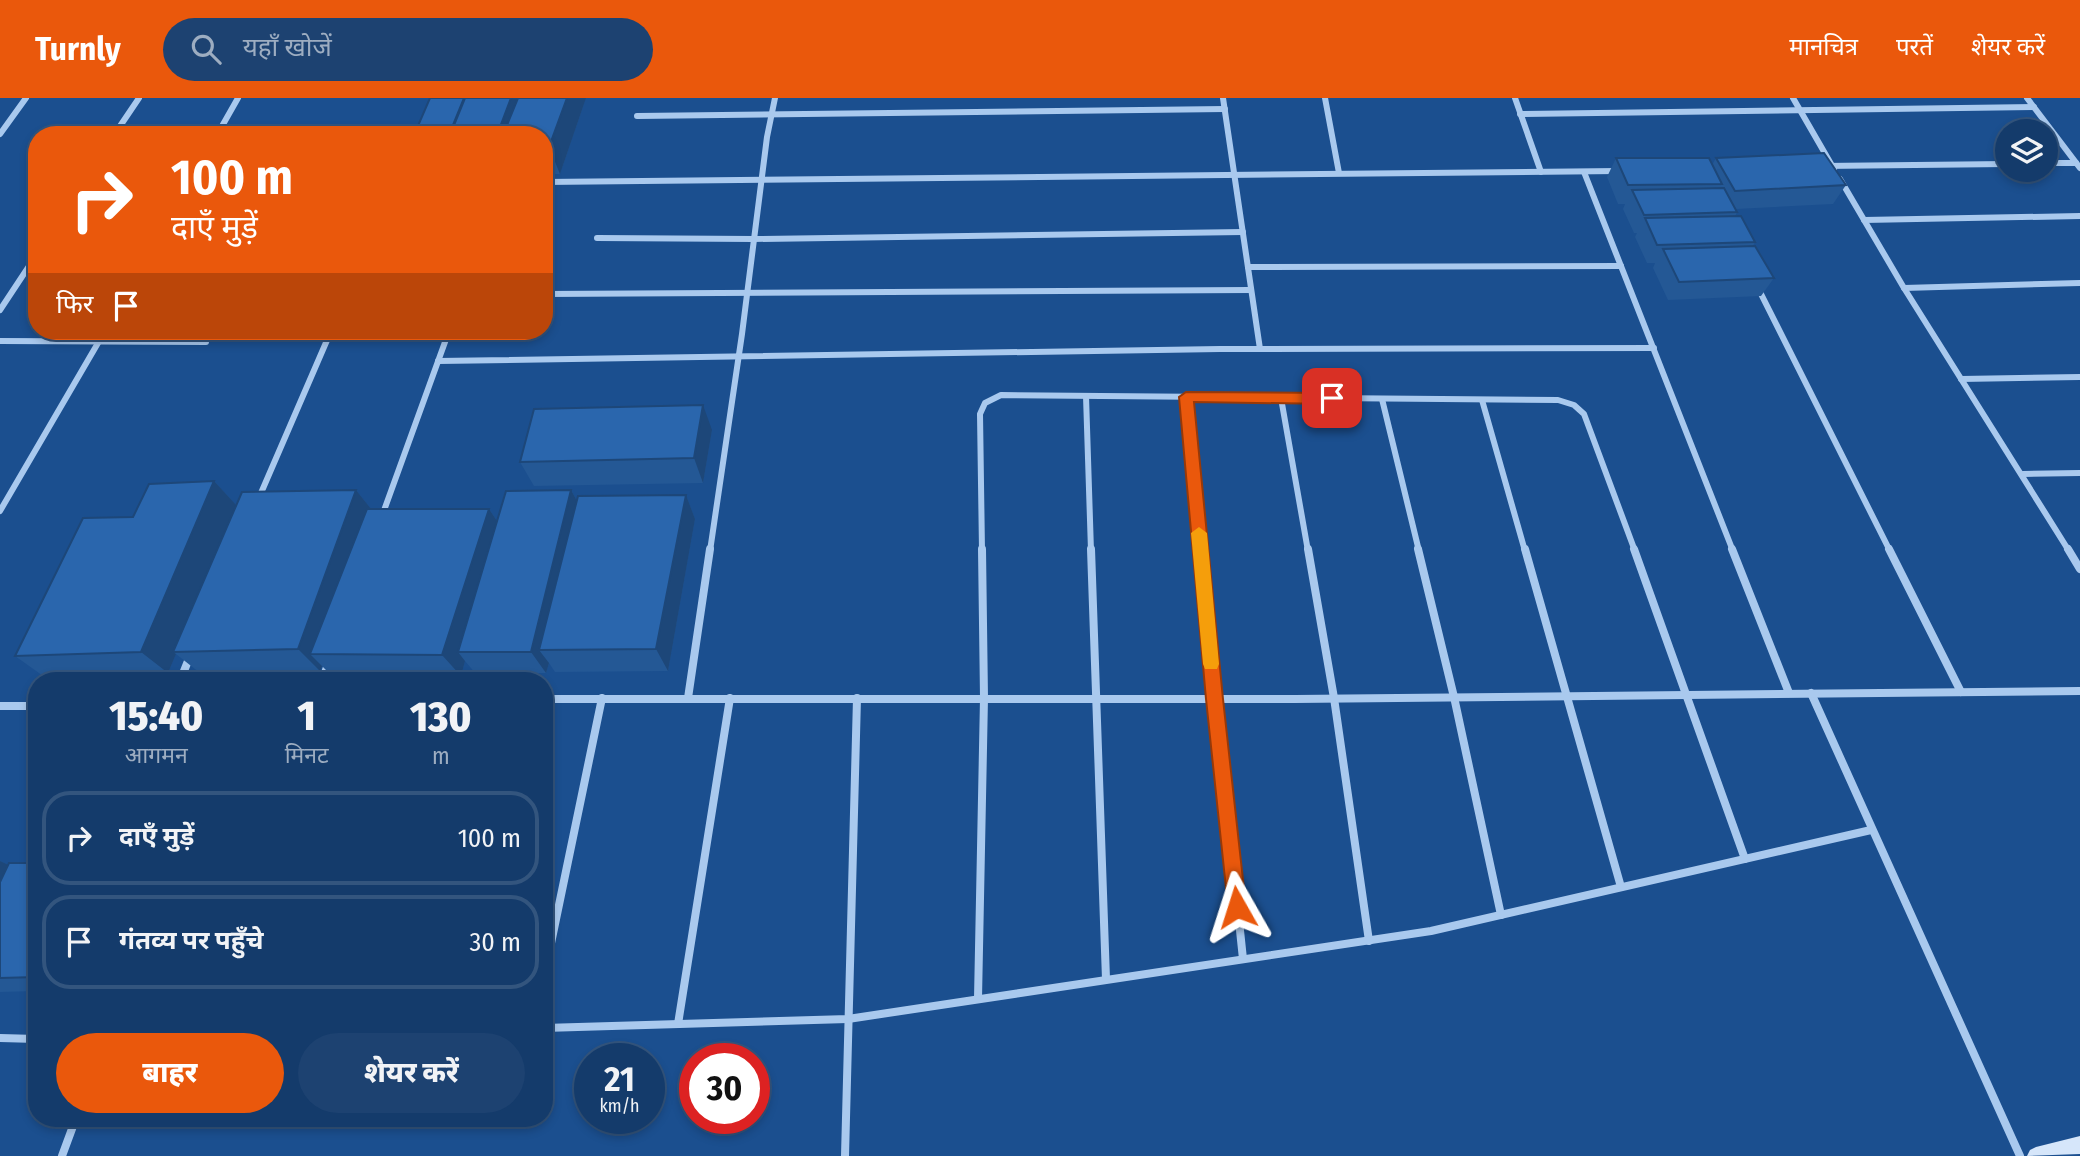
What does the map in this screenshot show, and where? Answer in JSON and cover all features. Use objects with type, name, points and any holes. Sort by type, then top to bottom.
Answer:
[{"type":"street","points":[[0,134],[26,98]]},
{"type":"street","points":[[120,126],[139,98]]},
{"type":"street","points":[[222,126],[238,98]]},
{"type":"street","points":[[688,698],[775,98]]},
{"type":"street","points":[[1223,98],[1261,349]]},
{"type":"street","points":[[1325,98],[1339,173]]},
{"type":"street","points":[[1515,98],[1541,172]]},
{"type":"street","points":[[1793,98],[1904,288],[2023,474],[2080,569]]},
{"type":"street","points":[[2026,98],[2078,165]]},
{"type":"street","points":[[1520,114],[2034,107]]},
{"type":"street","points":[[637,116],[1225,109]]},
{"type":"street","points":[[1819,166],[1995,164]]},
{"type":"street","points":[[2058,164],[2078,165]]},
{"type":"street","points":[[553,182],[1622,171]]},
{"type":"street","points":[[1584,172],[1789,693]]},
{"type":"street","points":[[1864,220],[2080,216]]},
{"type":"street","points":[[597,238],[754,239],[1243,232]]},
{"type":"street","points":[[1743,256],[1961,692]]},
{"type":"street","points":[[1248,267],[1621,266]]},
{"type":"street","points":[[0,310],[28,268]]},
{"type":"street","points":[[1904,288],[2080,283]]},
{"type":"street","points":[[553,294],[1251,290]]},
{"type":"street","points":[[255,506],[327,340]]},
{"type":"street","points":[[378,527],[446,340]]},
{"type":"street","points":[[0,341],[206,342]]},
{"type":"street","points":[[0,511],[99,341]]},
{"type":"street","points":[[438,361],[1261,349],[1654,348]]},
{"type":"street","points":[[1961,379],[2080,377]]},
{"type":"street","points":[[978,999],[984,698],[980,414],[985,403],[1001,395],[1559,400],[1574,405],[1584,414],[1688,695],[1745,859]]},
{"type":"street","points":[[1086,396],[1106,979]]},
{"type":"street","points":[[1186,397],[1214,699],[1243,959]]},
{"type":"street","points":[[1281,398],[1334,698],[1369,941]]},
{"type":"street","points":[[1382,399],[1454,697],[1501,915]]},
{"type":"street","points":[[1482,400],[1621,887]]},
{"type":"street","points":[[2023,474],[2080,473]]},
{"type":"street","points":[[184,672],[196,643]]},
{"type":"street","points":[[325,672],[331,655]]},
{"type":"street","points":[[553,699],[1214,699],[2080,691]]},
{"type":"street","points":[[1811,693],[2020,1156]]},
{"type":"street","points":[[553,933],[602,698]]},
{"type":"street","points":[[678,1024],[730,698]]},
{"type":"street","points":[[845,1156],[857,698]]},
{"type":"street","points":[[0,706],[28,706]]},
{"type":"street","points":[[553,1028],[848,1019],[1369,941],[1431,931],[1871,830]]},
{"type":"street","points":[[0,1038],[28,1038]]},
{"type":"street","points":[[62,1156],[73,1127]]},
{"type":"street","points":[[2036,1156],[2080,1144]]},
{"type":"building","points":[[430,98],[464,98],[453,126],[418,126]]},
{"type":"building","points":[[465,98],[511,98],[500,126],[454,126]]},
{"type":"building","points":[[518,98],[567,98],[553,136],[553,126],[507,126]]},
{"type":"building","points":[[1824,153],[1846,185],[1735,191],[1716,158]]},
{"type":"building","points":[[1616,158],[1709,158],[1722,184],[1628,185]]},
{"type":"building","points":[[1724,188],[1737,212],[1644,215],[1632,190]]},
{"type":"building","points":[[1741,216],[1755,242],[1657,245],[1645,218]]},
{"type":"building","points":[[1755,246],[1774,278],[1679,282],[1663,249]]},
{"type":"building","points":[[703,405],[694,458],[520,462],[534,409]]},
{"type":"building","points":[[214,481],[141,652],[15,656],[83,518],[133,517],[149,484]]},
{"type":"building","points":[[356,490],[298,649],[173,652],[242,492]]},
{"type":"building","points":[[571,490],[531,652],[458,652],[506,491]]},
{"type":"building","points":[[686,495],[656,649],[539,650],[578,496]]},
{"type":"building","points":[[367,509],[489,509],[442,655],[310,654]]},
{"type":"building","points":[[9,863],[28,863],[28,977],[0,978],[0,882]]},
{"type":"slow traffic","points":[[1199,533],[1211,664]]},
{"type":"route","points":[[1237,907],[1214,699],[1186,397],[1332,398]]}]
